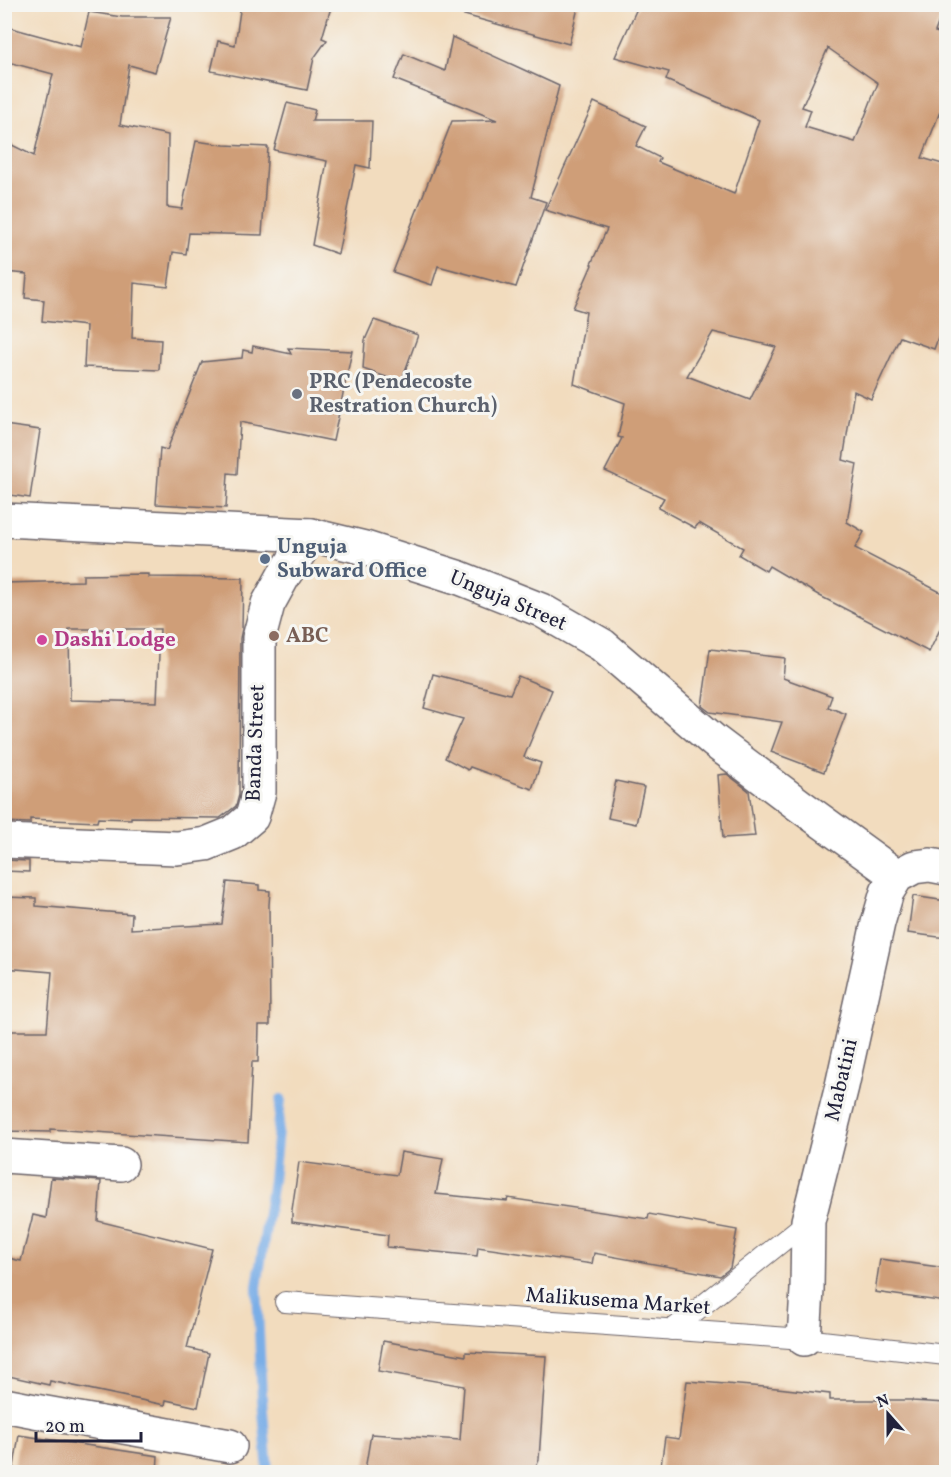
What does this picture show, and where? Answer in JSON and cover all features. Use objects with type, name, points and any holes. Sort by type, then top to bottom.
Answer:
[{"type":"street","name":"Unguja Street","points":[[4,520],[311,535],[365,548],[460,578],[541,610],[602,645],[714,741],[897,876]]},
{"type":"street","name":"Banda Street","points":[[4,841],[177,848],[206,844],[233,833],[252,818],[259,792],[259,638],[268,604],[311,535]]},
{"type":"street","points":[[897,876],[914,867],[930,865],[946,868]]},
{"type":"street","name":"Mabatini","points":[[804,1339],[808,1221],[842,1086],[878,923],[886,892],[897,876]]},
{"type":"street","points":[[4,1156],[121,1164]]},
{"type":"street","points":[[4,1405],[230,1446]]},
{"type":"lane","points":[[672,1330],[808,1221]]},
{"type":"lane","name":"Malikusema Market","points":[[285,1302],[804,1339],[946,1355]]},
{"type":"building","points":[[241,4],[332,4],[322,38],[327,40],[314,58],[307,90],[211,71],[218,41],[235,45]]},
{"type":"building","points":[[458,4],[579,4],[569,44],[457,13]]},
{"type":"building","points":[[639,4],[945,4],[935,32],[946,35],[946,96],[922,158],[946,165],[946,317],[934,349],[900,337],[871,399],[854,391],[843,460],[857,464],[847,522],[864,532],[855,548],[946,595],[946,617],[929,652],[820,596],[769,566],[766,571],[739,555],[743,548],[699,523],[695,528],[658,508],[664,498],[605,471],[622,438],[618,437],[625,403],[574,384],[586,312],[573,308],[607,229],[545,210],[594,102],[646,126],[636,146],[660,158],[658,162],[734,194],[759,120],[666,80],[669,72],[615,57]],"holes":[[[828,48],[878,83],[855,142],[805,127],[811,110],[802,107]],[[713,332],[776,347],[750,400],[687,376]]]},
{"type":"building","points":[[89,12],[122,17],[171,17],[155,72],[129,65],[120,125],[168,135],[167,207],[182,209],[196,141],[268,147],[262,235],[189,233],[186,254],[173,252],[168,287],[134,283],[132,338],[161,340],[159,370],[84,367],[86,326],[42,321],[44,300],[25,298],[27,274],[4,272],[4,141],[34,156],[53,74],[4,61],[4,26],[81,47]]},
{"type":"building","points":[[452,37],[559,86],[531,197],[546,202],[516,287],[438,266],[432,285],[393,272],[452,121],[497,120],[394,79],[404,54],[445,71]]},
{"type":"building","points":[[287,103],[315,110],[312,121],[372,121],[370,168],[356,165],[338,254],[312,245],[327,161],[274,150]]},
{"type":"building","points":[[374,320],[418,335],[401,382],[363,369],[365,340]]},
{"type":"building","points":[[253,346],[291,354],[288,348],[352,351],[333,441],[240,422],[237,474],[228,473],[226,508],[156,504],[160,448],[167,450],[202,362],[242,358],[243,350],[252,352]]},
{"type":"building","points":[[4,425],[40,430],[30,498],[4,494]]},
{"type":"building","points":[[148,574],[148,577],[243,578],[240,638],[239,795],[236,806],[220,818],[131,817],[131,819],[98,818],[97,822],[30,819],[30,823],[4,822],[4,583],[83,581],[83,575]],"holes":[[[69,629],[160,629],[157,702],[70,700]]]},
{"type":"building","points":[[710,649],[785,658],[783,678],[832,696],[828,707],[846,714],[824,772],[771,752],[782,722],[710,712],[702,706]]},
{"type":"building","points":[[433,674],[510,694],[518,676],[552,690],[524,757],[541,763],[532,789],[470,767],[468,770],[445,758],[463,719],[424,708]]},
{"type":"building","points":[[727,774],[749,791],[755,836],[723,838],[718,775]]},
{"type":"building","points":[[616,781],[644,787],[636,824],[608,818]]},
{"type":"building","points":[[4,860],[29,861],[29,872],[4,871]]},
{"type":"building","points":[[227,882],[259,885],[259,890],[270,891],[270,1025],[259,1025],[258,1062],[252,1062],[248,1142],[50,1129],[50,1132],[4,1131],[4,1031],[47,1031],[52,972],[4,968],[4,897],[36,898],[36,906],[132,914],[131,929],[222,924]]},
{"type":"building","points":[[913,896],[946,901],[946,938],[908,933]]},
{"type":"building","points":[[401,1152],[443,1159],[436,1194],[507,1201],[508,1198],[648,1219],[649,1214],[737,1230],[730,1268],[720,1276],[594,1253],[592,1264],[478,1247],[477,1256],[387,1247],[388,1235],[292,1222],[299,1162],[397,1175]]},
{"type":"building","points":[[51,1178],[101,1181],[98,1221],[212,1249],[187,1348],[209,1353],[198,1407],[166,1400],[165,1405],[50,1381],[49,1385],[4,1375],[4,1257],[21,1261],[33,1215],[46,1218]]},
{"type":"building","points":[[880,1259],[946,1268],[946,1302],[875,1292]]},
{"type":"building","points":[[383,1341],[466,1356],[466,1352],[546,1356],[539,1459],[533,1473],[397,1473],[365,1470],[371,1434],[460,1440],[464,1386],[378,1371]]},
{"type":"building","points":[[687,1381],[830,1394],[830,1400],[912,1400],[946,1403],[946,1473],[660,1473],[665,1437],[679,1439]]},
{"type":"building","points":[[19,1435],[158,1456],[157,1473],[13,1473]]},
{"type":"waterway","points":[[268,1472],[257,1287],[273,1180],[281,1099]]},
{"type":"place","name":"PRC (Pendecoste Restration Church)","points":[[297,394]]},
{"type":"place","name":"Unguja Subward Office","points":[[265,559]]},
{"type":"place","name":"ABC","points":[[274,636]]},
{"type":"place","name":"Dashi Lodge","points":[[42,640]]}]
